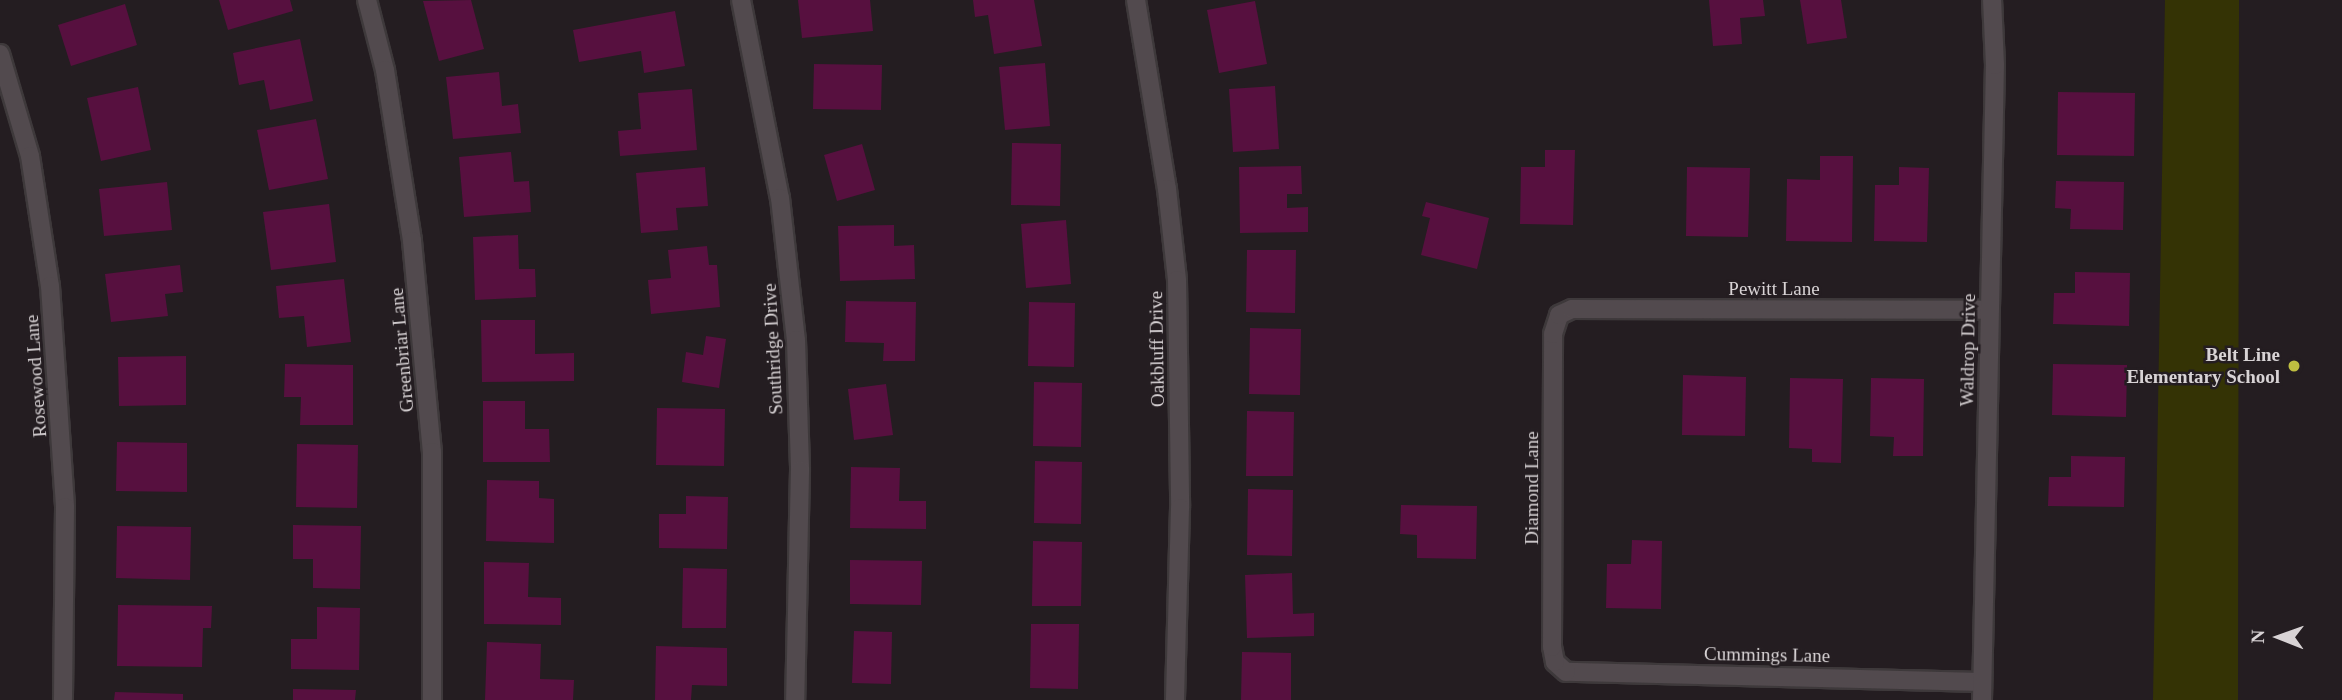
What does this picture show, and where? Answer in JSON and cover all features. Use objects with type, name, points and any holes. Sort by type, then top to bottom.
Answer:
[{"type":"street","name":"Greenbriar Lane","points":[[367,0],[385,70],[412,241],[432,452],[432,700]]},
{"type":"street","name":"Southridge Drive","points":[[741,0],[780,198],[796,340],[800,470],[795,700]]},
{"type":"street","name":"Oakbluff Drive","points":[[1136,0],[1167,189],[1177,280],[1180,508],[1175,700]]},
{"type":"street","name":"Waldrop Drive","points":[[1982,700],[1990,310],[1992,0]]},
{"type":"street","name":"Rosewood Lane","points":[[0,54],[30,156],[50,286],[64,494],[63,700]]},
{"type":"street","name":"Pewitt Lane","points":[[1559,315],[1572,309],[1990,310]]},
{"type":"street","name":"Diamond Lane","points":[[1555,662],[1553,348],[1559,315]]},
{"type":"street","name":"Cummings Lane","points":[[1555,662],[1566,672],[1982,682]]},
{"type":"shaded area","points":[[2165,0],[2239,0],[2238,700],[2153,700]]},
{"type":"building","points":[[219,0],[290,0],[293,11],[228,30]]},
{"type":"building","points":[[471,0],[484,49],[439,61],[423,1]]},
{"type":"building","points":[[798,0],[870,0],[873,31],[802,38]]},
{"type":"building","points":[[973,0],[1034,0],[1042,46],[994,54],[988,15],[975,17]]},
{"type":"building","points":[[1709,0],[1763,0],[1765,16],[1740,18],[1742,44],[1713,46]]},
{"type":"building","points":[[1800,0],[1841,0],[1847,38],[1807,44]]},
{"type":"building","points":[[1255,1],[1267,64],[1219,73],[1207,10]]},
{"type":"building","points":[[125,4],[137,45],[71,66],[58,25]]},
{"type":"building","points":[[675,11],[685,66],[644,73],[641,51],[579,62],[573,30]]},
{"type":"building","points":[[300,39],[313,101],[270,110],[264,80],[239,85],[233,53]]},
{"type":"building","points":[[1045,63],[1050,126],[1005,130],[999,67]]},
{"type":"building","points":[[814,64],[882,65],[881,110],[813,109]]},
{"type":"building","points":[[499,72],[502,106],[518,104],[521,133],[453,139],[446,77]]},
{"type":"building","points":[[1275,86],[1279,149],[1233,152],[1229,89]]},
{"type":"building","points":[[138,87],[151,150],[101,161],[87,98]]},
{"type":"building","points":[[692,89],[697,150],[620,156],[618,131],[641,129],[638,93]]},
{"type":"building","points":[[2058,92],[2135,93],[2134,156],[2057,155]]},
{"type":"building","points":[[316,119],[328,179],[269,190],[257,130]]},
{"type":"building","points":[[1012,143],[1061,144],[1060,206],[1011,205]]},
{"type":"building","points":[[862,144],[875,190],[837,201],[824,155]]},
{"type":"building","points":[[1545,150],[1575,150],[1573,225],[1520,224],[1521,167],[1545,167]]},
{"type":"building","points":[[511,152],[514,182],[529,181],[531,212],[464,217],[459,157]]},
{"type":"building","points":[[1820,156],[1853,156],[1852,242],[1786,241],[1787,179],[1820,180]]},
{"type":"building","points":[[1301,166],[1302,194],[1287,194],[1287,208],[1308,207],[1308,232],[1240,233],[1239,167]]},
{"type":"building","points":[[705,167],[708,206],[676,208],[678,230],[641,233],[636,173]]},
{"type":"building","points":[[1687,167],[1750,168],[1748,237],[1686,236]]},
{"type":"building","points":[[1899,167],[1929,168],[1927,242],[1874,241],[1875,185],[1899,185]]},
{"type":"building","points":[[2056,181],[2124,182],[2123,230],[2070,229],[2071,209],[2055,208]]},
{"type":"building","points":[[167,182],[172,230],[104,236],[99,189]]},
{"type":"building","points":[[1426,202],[1489,218],[1477,269],[1421,255],[1430,218],[1422,216]]},
{"type":"building","points":[[329,204],[336,262],[271,270],[263,212]]},
{"type":"building","points":[[1066,220],[1071,284],[1026,288],[1021,224]]},
{"type":"building","points":[[894,225],[894,246],[914,245],[915,279],[840,281],[838,226]]},
{"type":"building","points":[[518,235],[519,269],[535,269],[536,297],[475,300],[473,237]]},
{"type":"building","points":[[707,246],[709,265],[717,265],[720,307],[651,314],[648,280],[671,278],[668,250]]},
{"type":"building","points":[[1247,250],[1296,250],[1295,313],[1246,312]]},
{"type":"building","points":[[180,265],[183,292],[165,294],[168,316],[111,322],[105,274]]},
{"type":"building","points":[[2075,272],[2130,273],[2129,326],[2053,324],[2054,293],[2075,293]]},
{"type":"building","points":[[344,279],[351,342],[307,347],[304,316],[279,318],[276,286]]},
{"type":"building","points":[[846,301],[916,302],[915,361],[883,361],[884,343],[845,342]]},
{"type":"building","points":[[1029,302],[1075,303],[1074,367],[1028,366]]},
{"type":"building","points":[[481,320],[535,320],[535,354],[574,353],[574,381],[482,382]]},
{"type":"building","points":[[1250,328],[1301,329],[1300,395],[1249,394]]},
{"type":"building","points":[[706,336],[726,339],[719,388],[682,382],[686,352],[703,355]]},
{"type":"building","points":[[186,356],[186,405],[119,406],[118,357]]},
{"type":"building","points":[[285,364],[353,365],[353,425],[300,425],[301,397],[284,397]]},
{"type":"building","points":[[2053,364],[2127,365],[2126,417],[2052,415]]},
{"type":"building","points":[[1683,375],[1746,377],[1745,436],[1682,435]]},
{"type":"building","points":[[1790,378],[1843,379],[1841,463],[1812,462],[1812,449],[1789,448]]},
{"type":"building","points":[[1871,378],[1924,379],[1923,456],[1893,456],[1894,437],[1870,436]]},
{"type":"building","points":[[1034,382],[1082,383],[1081,447],[1033,446]]},
{"type":"building","points":[[886,384],[893,435],[854,440],[848,389]]},
{"type":"building","points":[[483,401],[525,401],[525,429],[549,429],[550,462],[483,462]]},
{"type":"building","points":[[657,408],[725,409],[724,466],[656,465]]},
{"type":"building","points":[[1247,411],[1294,412],[1293,476],[1246,476]]},
{"type":"building","points":[[117,442],[187,443],[187,492],[116,491]]},
{"type":"building","points":[[297,444],[358,445],[357,508],[296,507]]},
{"type":"building","points":[[2071,456],[2125,457],[2124,507],[2048,506],[2049,477],[2071,477]]},
{"type":"building","points":[[1035,461],[1082,462],[1081,524],[1034,523]]},
{"type":"building","points":[[851,467],[900,468],[899,501],[926,501],[926,529],[850,528]]},
{"type":"building","points":[[487,480],[539,481],[539,498],[554,499],[554,543],[486,541]]},
{"type":"building","points":[[1248,489],[1293,490],[1292,556],[1247,555]]},
{"type":"building","points":[[686,496],[728,497],[727,549],[659,548],[659,514],[686,514]]},
{"type":"building","points":[[1401,505],[1477,506],[1476,559],[1417,558],[1417,535],[1400,534]]},
{"type":"building","points":[[293,525],[361,526],[360,589],[313,588],[313,559],[293,559]]},
{"type":"building","points":[[117,526],[191,527],[190,580],[116,578]]},
{"type":"building","points":[[1632,540],[1662,541],[1661,609],[1606,608],[1607,564],[1631,564]]},
{"type":"building","points":[[1033,541],[1082,542],[1081,606],[1032,606]]},
{"type":"building","points":[[850,560],[922,561],[921,605],[850,604]]},
{"type":"building","points":[[484,562],[529,563],[528,597],[561,598],[561,625],[484,624]]},
{"type":"building","points":[[683,568],[727,569],[726,628],[682,628]]},
{"type":"building","points":[[1292,573],[1293,614],[1314,613],[1314,636],[1247,638],[1245,575]]},
{"type":"building","points":[[118,605],[212,606],[211,628],[203,628],[202,667],[117,666]]},
{"type":"building","points":[[317,607],[360,608],[359,670],[291,669],[291,639],[317,639]]},
{"type":"building","points":[[1031,624],[1079,624],[1078,689],[1030,688]]},
{"type":"building","points":[[854,631],[892,632],[891,684],[852,683]]},
{"type":"building","points":[[487,642],[541,644],[540,679],[574,680],[573,700],[485,700]]},
{"type":"building","points":[[656,646],[727,648],[727,686],[692,685],[691,700],[655,700]]},
{"type":"building","points":[[1242,652],[1291,653],[1291,700],[1241,700]]},
{"type":"building","points":[[293,689],[356,690],[355,700],[293,700]]},
{"type":"building","points":[[115,692],[183,694],[183,700],[114,700]]},
{"type":"place","name":"Belt Line Elementary School","points":[[2294,366]]}]
